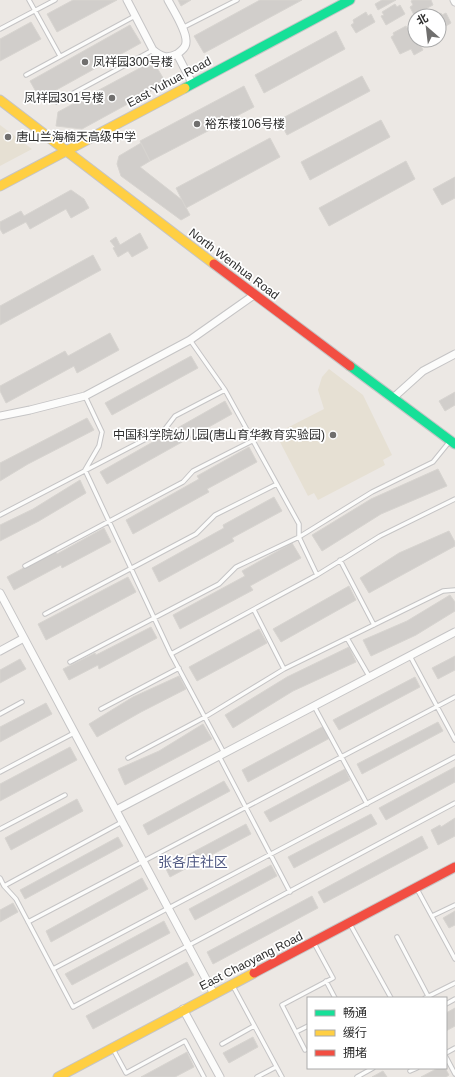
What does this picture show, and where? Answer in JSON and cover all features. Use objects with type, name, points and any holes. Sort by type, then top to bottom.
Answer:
[{"type":"street","points":[[127,0],[153,50],[160,56],[169,58],[184,49],[187,41],[168,0]]},
{"type":"street","name":"East Yuhua Road","points":[[0,186],[350,0]]},
{"type":"street","points":[[177,54],[192,83]]},
{"type":"street","name":"North Wenhua Road","points":[[0,100],[254,295],[452,442]]},
{"type":"street","points":[[0,416],[85,396],[190,340],[254,295]]},
{"type":"street","points":[[393,398],[423,371],[455,354]]},
{"type":"street","points":[[0,593],[214,994]]},
{"type":"street","points":[[116,810],[455,632]]},
{"type":"street","points":[[0,651],[24,638]]},
{"type":"street","name":"East Chaoyang Road","points":[[58,1077],[455,867]]},
{"type":"street","points":[[183,1010],[220,1077]]},
{"type":"lane","points":[[29,0],[60,56]]},
{"type":"lane","points":[[0,29],[55,0]]},
{"type":"lane","points":[[182,28],[237,0]]},
{"type":"lane","points":[[26,75],[135,16]]},
{"type":"lane","points":[[57,102],[153,50]]},
{"type":"lane","points":[[190,340],[225,390],[254,440],[299,524],[299,537],[317,575]]},
{"type":"lane","points":[[0,515],[165,430],[175,416],[225,390]]},
{"type":"lane","points":[[85,396],[102,432],[99,446],[85,470]]},
{"type":"lane","points":[[25,566],[183,482],[193,471],[254,440]]},
{"type":"lane","points":[[70,662],[219,584],[236,567],[299,537],[372,492],[433,462],[452,442]]},
{"type":"lane","points":[[85,470],[171,654],[205,717],[246,807],[290,892]]},
{"type":"lane","points":[[45,614],[196,534],[215,515],[277,484]]},
{"type":"lane","points":[[171,654],[317,575],[380,536],[455,499]]},
{"type":"lane","points":[[340,560],[374,625]]},
{"type":"lane","points":[[128,758],[205,717],[284,669],[443,591],[455,590]]},
{"type":"lane","points":[[254,610],[284,669]]},
{"type":"lane","points":[[347,638],[369,676]]},
{"type":"lane","points":[[410,655],[455,740]]},
{"type":"lane","points":[[101,709],[179,668]]},
{"type":"lane","points":[[28,922],[455,697]]},
{"type":"lane","points":[[0,714],[22,702]]},
{"type":"lane","points":[[314,706],[367,804]]},
{"type":"lane","points":[[0,772],[74,733]]},
{"type":"lane","points":[[53,969],[455,757]]},
{"type":"lane","points":[[0,829],[65,794]]},
{"type":"lane","points":[[0,878],[4,886],[16,899],[73,1007],[455,803]]},
{"type":"lane","points":[[4,886],[122,822]]},
{"type":"lane","points":[[416,888],[454,954],[455,959]]},
{"type":"lane","points":[[432,916],[455,905]]},
{"type":"lane","points":[[349,923],[389,997]]},
{"type":"lane","points":[[397,937],[426,997],[455,984]]},
{"type":"lane","points":[[305,1050],[282,1005],[333,978],[314,942]]},
{"type":"lane","points":[[326,981],[334,997]]},
{"type":"lane","points":[[232,986],[282,1077]]},
{"type":"lane","points":[[222,1044],[254,1026]]},
{"type":"lane","points":[[296,1032],[307,1026]]},
{"type":"lane","points":[[126,1072],[185,1041],[204,1077]]},
{"type":"lane","points":[[112,1048],[128,1077]]},
{"type":"lane","points":[[447,1059],[455,1074]]},
{"type":"lane","points":[[257,1077],[276,1067]]},
{"type":"lane","points":[[357,1077],[371,1069]]},
{"type":"lane","points":[[410,1072],[415,1069]]},
{"type":"shaded area","name":"唐山兰海楠天高级中学","points":[[0,125],[32,149],[0,166]]},
{"type":"shaded area","name":"中国科学院幼儿园(唐山育华教育实验园)","points":[[329,369],[363,395],[392,455],[383,460],[385,465],[318,500],[314,493],[308,496],[280,442],[285,439],[281,431],[324,409],[318,390],[322,377]]},
{"type":"building","points":[[73,0],[117,0],[57,32],[47,14]]},
{"type":"building","points":[[178,0],[191,0],[181,6]]},
{"type":"building","points":[[260,0],[302,0],[204,53],[194,36]]},
{"type":"building","points":[[382,0],[396,0],[378,10],[375,4]]},
{"type":"building","points":[[431,0],[433,5],[427,8],[410,8],[413,5],[411,1]]},
{"type":"building","points":[[395,4],[397,7],[400,5],[405,14],[386,25],[381,16],[384,15],[382,12]]},
{"type":"building","points":[[366,12],[368,16],[371,14],[375,22],[356,33],[351,25],[354,23],[353,20]]},
{"type":"building","points":[[447,15],[451,23],[447,25]]},
{"type":"building","points":[[31,22],[41,39],[0,61],[0,39]]},
{"type":"building","name":"凤祥园300号楼","points":[[130,25],[141,43],[40,99],[30,81]]},
{"type":"building","points":[[406,26],[407,48],[422,48],[423,50],[414,55],[411,49],[400,54],[391,37],[394,35],[393,33]]},
{"type":"building","points":[[336,31],[345,49],[264,93],[255,75]]},
{"type":"building","name":"凤祥园301号楼","points":[[153,61],[166,83],[82,129],[56,126],[58,112]]},
{"type":"building","points":[[362,76],[370,91],[287,135],[279,120]]},
{"type":"building","name":"裕东楼106号楼","points":[[244,86],[254,107],[150,161],[140,141]]},
{"type":"building","points":[[381,120],[390,137],[310,180],[301,162]]},
{"type":"building","points":[[270,138],[280,157],[186,208],[176,188]]},
{"type":"building","points":[[141,143],[150,161],[140,167],[182,200],[190,215],[181,220],[121,176],[117,164],[119,156]]},
{"type":"building","points":[[406,161],[415,179],[329,226],[319,208]]},
{"type":"building","points":[[455,177],[455,198],[442,205],[433,189]]},
{"type":"building","points":[[71,190],[84,199],[89,208],[71,218],[66,209],[30,229],[26,222],[3,234],[0,229],[0,222],[21,211],[24,216]]},
{"type":"building","points":[[140,233],[148,248],[132,257],[128,251],[118,257],[113,248],[115,247],[110,241],[116,237],[120,245]]},
{"type":"building","points":[[93,255],[101,270],[0,325],[0,306]]},
{"type":"building","points":[[110,333],[119,350],[77,373],[74,366],[6,403],[0,391],[0,386],[65,351],[68,356]]},
{"type":"building","points":[[191,356],[198,368],[112,415],[105,403]]},
{"type":"building","points":[[455,392],[455,405],[445,411],[439,401]]},
{"type":"building","points":[[225,401],[232,414],[107,484],[100,472]]},
{"type":"building","points":[[87,418],[94,430],[28,464],[0,481],[0,463]]},
{"type":"building","points":[[249,447],[257,462],[207,489],[209,492],[133,534],[126,520],[199,479],[197,476]]},
{"type":"building","points":[[438,469],[447,486],[381,514],[322,551],[312,535],[371,499]]},
{"type":"building","points":[[80,480],[86,493],[39,521],[0,541],[0,525],[33,509]]},
{"type":"building","points":[[274,497],[282,511],[232,538],[234,541],[159,582],[152,568],[224,528],[223,525]]},
{"type":"building","points":[[104,528],[111,542],[62,568],[61,565],[14,590],[7,577],[55,551],[57,554]]},
{"type":"building","points":[[449,531],[455,542],[455,546],[369,593],[360,578],[399,553]]},
{"type":"building","points":[[292,543],[301,558],[250,586],[253,590],[180,629],[173,615],[245,576],[242,571]]},
{"type":"building","points":[[128,577],[136,592],[46,640],[38,624]]},
{"type":"building","points":[[349,586],[356,600],[281,642],[273,629]]},
{"type":"building","points":[[450,595],[455,602],[455,611],[416,635],[371,656],[363,640],[407,621]]},
{"type":"building","points":[[151,627],[157,638],[99,669],[98,665],[69,680],[63,669],[95,653],[96,655]]},
{"type":"building","points":[[259,629],[267,643],[197,681],[189,667]]},
{"type":"building","points":[[349,647],[356,662],[293,691],[233,728],[225,715],[287,677]]},
{"type":"building","points":[[455,656],[455,670],[438,679],[432,668]]},
{"type":"building","points":[[20,659],[26,669],[0,683],[0,670]]},
{"type":"building","points":[[179,676],[186,689],[97,737],[89,724],[133,697]]},
{"type":"building","points":[[415,677],[420,687],[339,730],[333,720]]},
{"type":"building","points":[[46,703],[52,714],[0,742],[0,727]]},
{"type":"building","points":[[438,722],[443,731],[362,774],[357,764]]},
{"type":"building","points":[[203,724],[212,739],[125,785],[118,769],[159,751]]},
{"type":"building","points":[[324,726],[330,738],[248,782],[242,770]]},
{"type":"building","points":[[70,747],[77,760],[0,801],[0,784]]},
{"type":"building","points":[[455,767],[455,782],[386,820],[379,808]]},
{"type":"building","points":[[345,769],[350,780],[270,822],[264,812]]},
{"type":"building","points":[[224,781],[230,791],[148,835],[143,825]]},
{"type":"building","points":[[77,799],[83,811],[11,850],[5,838]]},
{"type":"building","points":[[371,814],[377,824],[294,868],[288,857]]},
{"type":"building","points":[[455,818],[455,836],[438,845],[431,830],[440,825],[441,827]]},
{"type":"building","points":[[246,824],[251,834],[170,877],[165,867]]},
{"type":"building","points":[[422,836],[428,848],[324,903],[318,892]]},
{"type":"building","points":[[118,837],[123,846],[25,899],[20,890]]},
{"type":"building","points":[[271,865],[277,876],[195,920],[189,909]]},
{"type":"building","points":[[142,878],[148,889],[51,942],[46,931]]},
{"type":"building","points":[[312,896],[318,908],[213,964],[207,952]]},
{"type":"building","points":[[13,903],[18,912],[0,922],[0,910]]},
{"type":"building","points":[[455,911],[455,925],[449,928],[443,918]]},
{"type":"building","points":[[164,921],[170,933],[72,985],[65,974]]},
{"type":"building","points":[[187,962],[194,975],[93,1029],[86,1016]]},
{"type":"building","points":[[455,1008],[455,1026],[447,1030],[447,1012]]},
{"type":"building","points":[[253,1037],[258,1047],[229,1063],[223,1053]]},
{"type":"building","points":[[187,1052],[194,1067],[175,1077],[141,1077]]},
{"type":"building","points":[[436,1069],[446,1069],[449,1075],[446,1077],[421,1077]]},
{"type":"building","points":[[383,1071],[387,1077],[372,1077]]},
{"type":"traffic: fast","points":[[185,88],[350,0]]},
{"type":"traffic: fast","points":[[350,366],[455,444]]},
{"type":"traffic: slow","points":[[0,186],[185,88]]},
{"type":"traffic: slow","points":[[0,100],[214,264]]},
{"type":"traffic: slow","points":[[58,1077],[254,973]]},
{"type":"traffic: jam","points":[[214,264],[350,366]]},
{"type":"traffic: jam","points":[[254,973],[455,867]]},
{"type":"place","name":"凤祥园300号楼","points":[[85,62]]},
{"type":"place","name":"凤祥园301号楼","points":[[112,98]]},
{"type":"place","name":"裕东楼106号楼","points":[[197,124]]},
{"type":"place","name":"唐山兰海楠天高级中学","points":[[8,137]]},
{"type":"place","name":"中国科学院幼儿园(唐山育华教育实验园)","points":[[333,435]]},
{"type":"district","name":"张各庄社区","points":[[193,862]]}]
